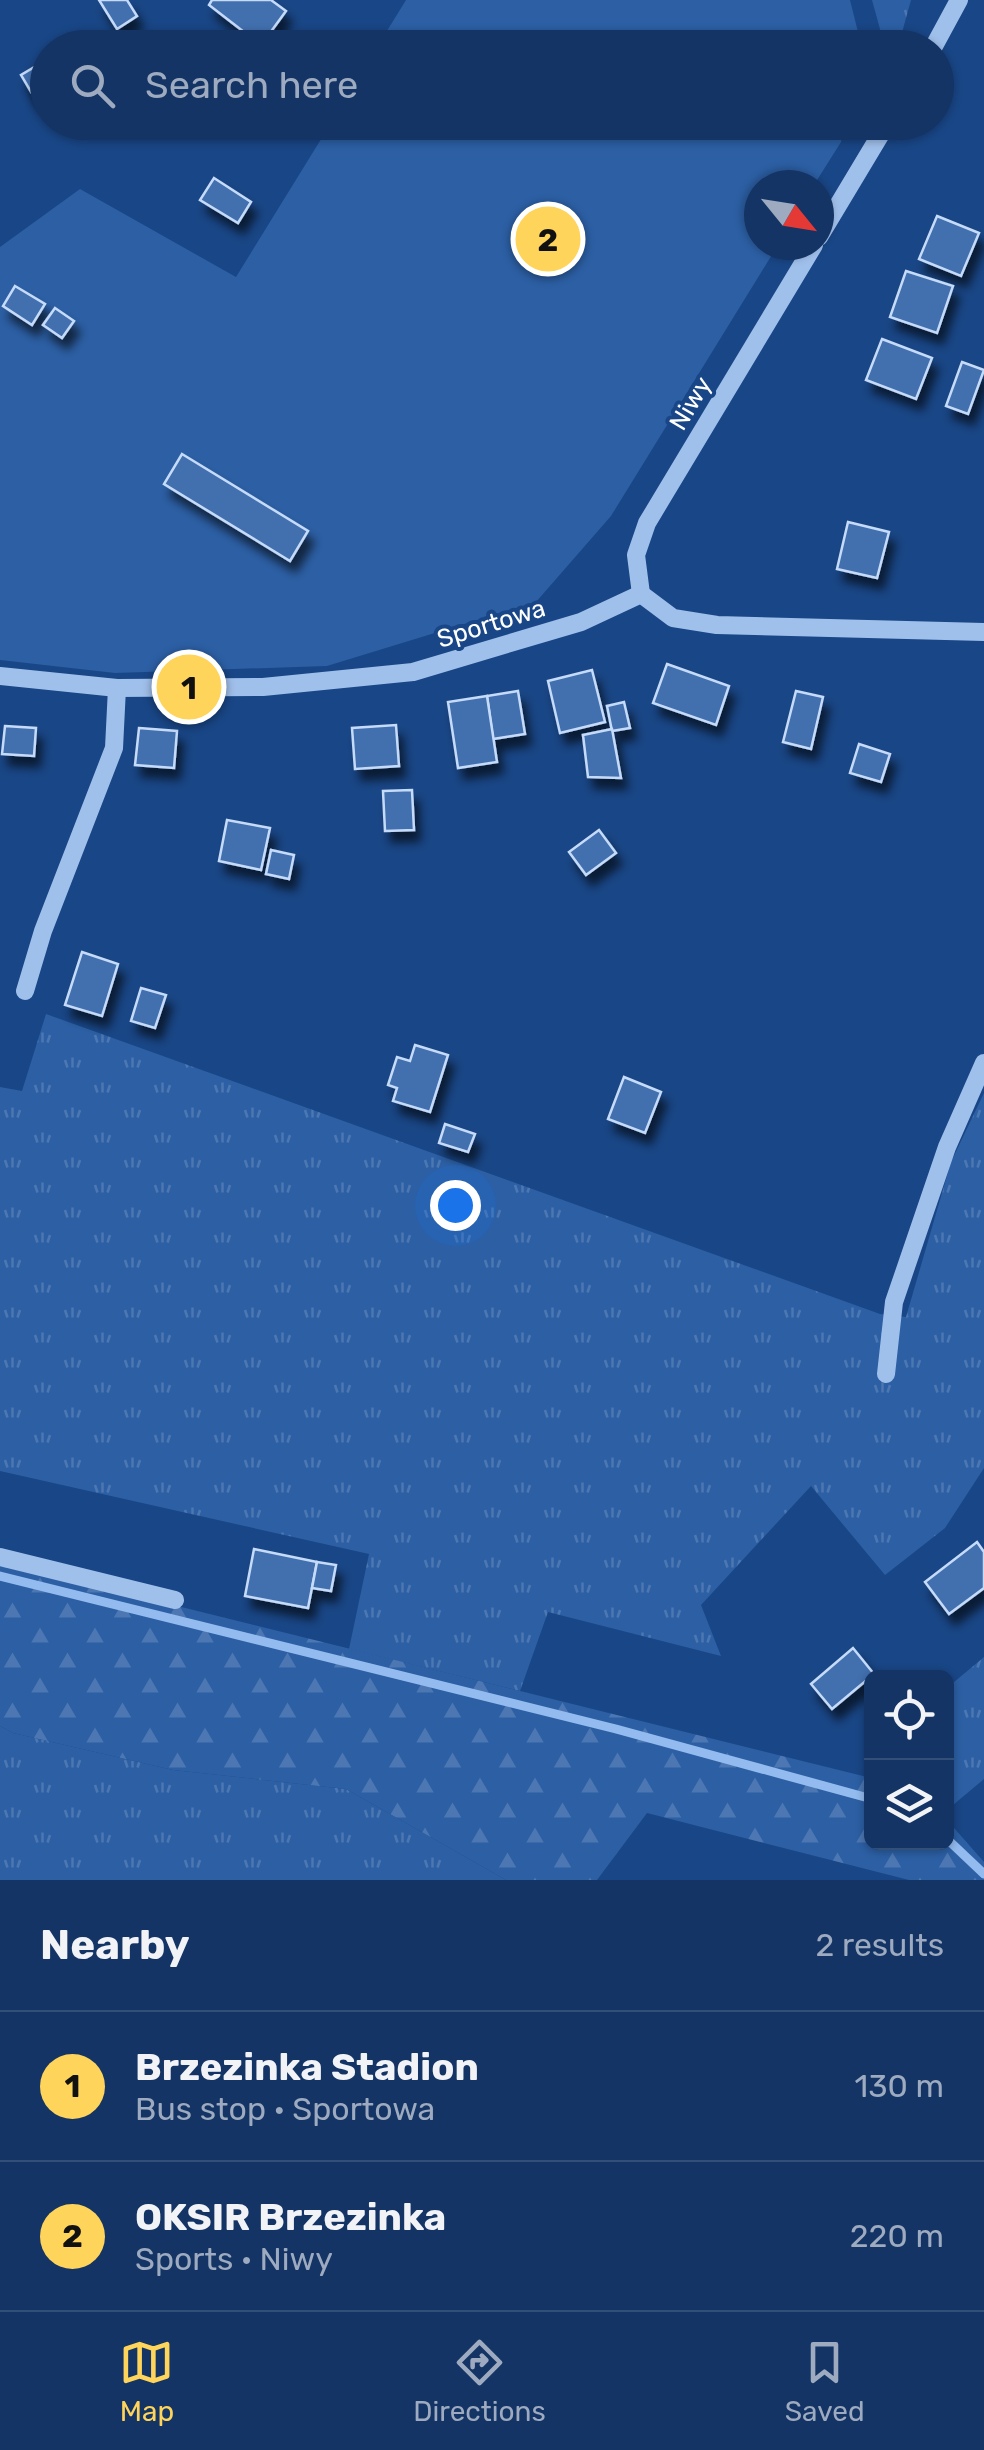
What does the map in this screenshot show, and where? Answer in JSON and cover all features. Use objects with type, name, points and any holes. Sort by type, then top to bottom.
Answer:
[{"type":"street","points":[[943,30],[959,0]]},
{"type":"street","points":[[834,212],[877,140]]},
{"type":"street","name":"Niwy","points":[[641,594],[636,554],[647,523],[805,260]]},
{"type":"street","points":[[641,594],[674,618],[718,625],[984,632]]},
{"type":"street","name":"Sportowa","points":[[0,676],[117,688],[263,687],[413,672],[581,622],[641,594]]},
{"type":"street","points":[[25,991],[114,748],[117,688]]},
{"type":"street","points":[[886,1374],[894,1302],[947,1147],[984,1063]]},
{"type":"street","points":[[0,1558],[175,1600]]},
{"type":"green space","points":[[406,0],[850,0],[858,30],[387,30]]},
{"type":"green space","points":[[872,0],[911,0],[903,30],[880,30]]},
{"type":"green space","points":[[321,140],[841,140],[823,170],[744,170],[744,260],[769,260],[611,516],[536,602],[327,666],[115,673],[0,660],[0,247],[80,189],[236,277]]},
{"type":"green space","points":[[46,1014],[880,1314],[906,1317],[951,1162],[984,1093],[984,1468],[945,1528],[885,1575],[811,1486],[701,1605],[721,1656],[548,1612],[520,1691],[349,1649],[369,1554],[0,1471],[0,1087],[22,1091]]},
{"type":"green space","points":[[0,1562],[864,1776],[864,1850],[954,1850],[954,1828],[984,1862],[984,1880],[909,1880],[647,1813],[597,1880],[506,1880],[346,1789],[173,1770],[13,1733],[0,1726]]},
{"type":"green space","points":[[984,1657],[984,1779],[954,1804],[954,1760],[954,1682]]},
{"type":"green space","points":[[0,1726],[13,1733],[173,1770],[346,1789],[506,1880],[0,1880]]},
{"type":"building","points":[[99,0],[127,0],[137,16],[117,29]]},
{"type":"building","points":[[212,0],[271,0],[286,11],[272,30],[241,30],[209,5]]},
{"type":"building","points":[[30,70],[30,90],[21,75]]},
{"type":"building","points":[[214,178],[251,202],[238,223],[200,200]]},
{"type":"building","points":[[937,216],[979,233],[961,276],[919,259]]},
{"type":"building","points":[[906,271],[953,286],[937,333],[890,317]]},
{"type":"building","points":[[15,286],[45,304],[32,325],[3,306]]},
{"type":"building","points":[[55,308],[74,321],[62,338],[43,325]]},
{"type":"building","points":[[882,339],[932,358],[916,399],[866,380]]},
{"type":"building","points":[[962,362],[984,370],[968,414],[946,406]]},
{"type":"building","points":[[182,454],[308,531],[290,561],[164,484]]},
{"type":"building","points":[[848,522],[889,532],[877,578],[837,569]]},
{"type":"building","points":[[667,664],[729,686],[716,725],[653,703]]},
{"type":"building","points":[[592,670],[605,722],[560,733],[548,681]]},
{"type":"building","points":[[518,691],[525,734],[493,739],[487,696]]},
{"type":"building","points":[[796,691],[823,697],[811,749],[783,742]]},
{"type":"building","points":[[487,696],[497,762],[458,768],[448,702]]},
{"type":"building","points":[[624,702],[630,728],[612,731],[607,706]]},
{"type":"building","points":[[396,725],[399,766],[355,769],[352,728]]},
{"type":"building","points":[[5,726],[36,728],[34,756],[2,754]]},
{"type":"building","points":[[139,728],[177,731],[174,768],[135,765]]},
{"type":"building","points":[[612,729],[621,778],[588,777],[583,735]]},
{"type":"building","points":[[859,744],[890,754],[881,782],[850,773]]},
{"type":"building","points":[[412,790],[414,830],[385,831],[383,791]]},
{"type":"building","points":[[227,820],[270,828],[261,870],[219,861]]},
{"type":"building","points":[[599,830],[616,853],[586,875],[569,852]]},
{"type":"building","points":[[271,850],[294,855],[289,879],[266,874]]},
{"type":"building","points":[[82,952],[118,964],[102,1016],[65,1005]]},
{"type":"building","points":[[141,988],[166,995],[155,1028],[131,1021]]},
{"type":"building","points":[[415,1045],[448,1055],[430,1112],[393,1101],[397,1088],[388,1085],[397,1057],[410,1061]]},
{"type":"building","points":[[624,1077],[661,1092],[645,1133],[608,1119]]},
{"type":"building","points":[[445,1124],[475,1134],[468,1152],[439,1143]]},
{"type":"building","points":[[977,1542],[984,1552],[984,1588],[949,1614],[925,1582]]},
{"type":"building","points":[[254,1549],[317,1562],[308,1608],[245,1596]]},
{"type":"building","points":[[317,1562],[336,1565],[331,1591],[312,1588]]},
{"type":"building","points":[[853,1648],[871,1670],[864,1670],[864,1682],[832,1709],[811,1684]]},
{"type":"waterway","points":[[0,1576],[616,1729],[864,1797]]},
{"type":"waterway","points":[[954,1846],[984,1874]]},
{"type":"place","name":"OKSIR Brzezinka","points":[[548,239]]},
{"type":"place","name":"Brzezinka Stadion","points":[[189,687]]}]
